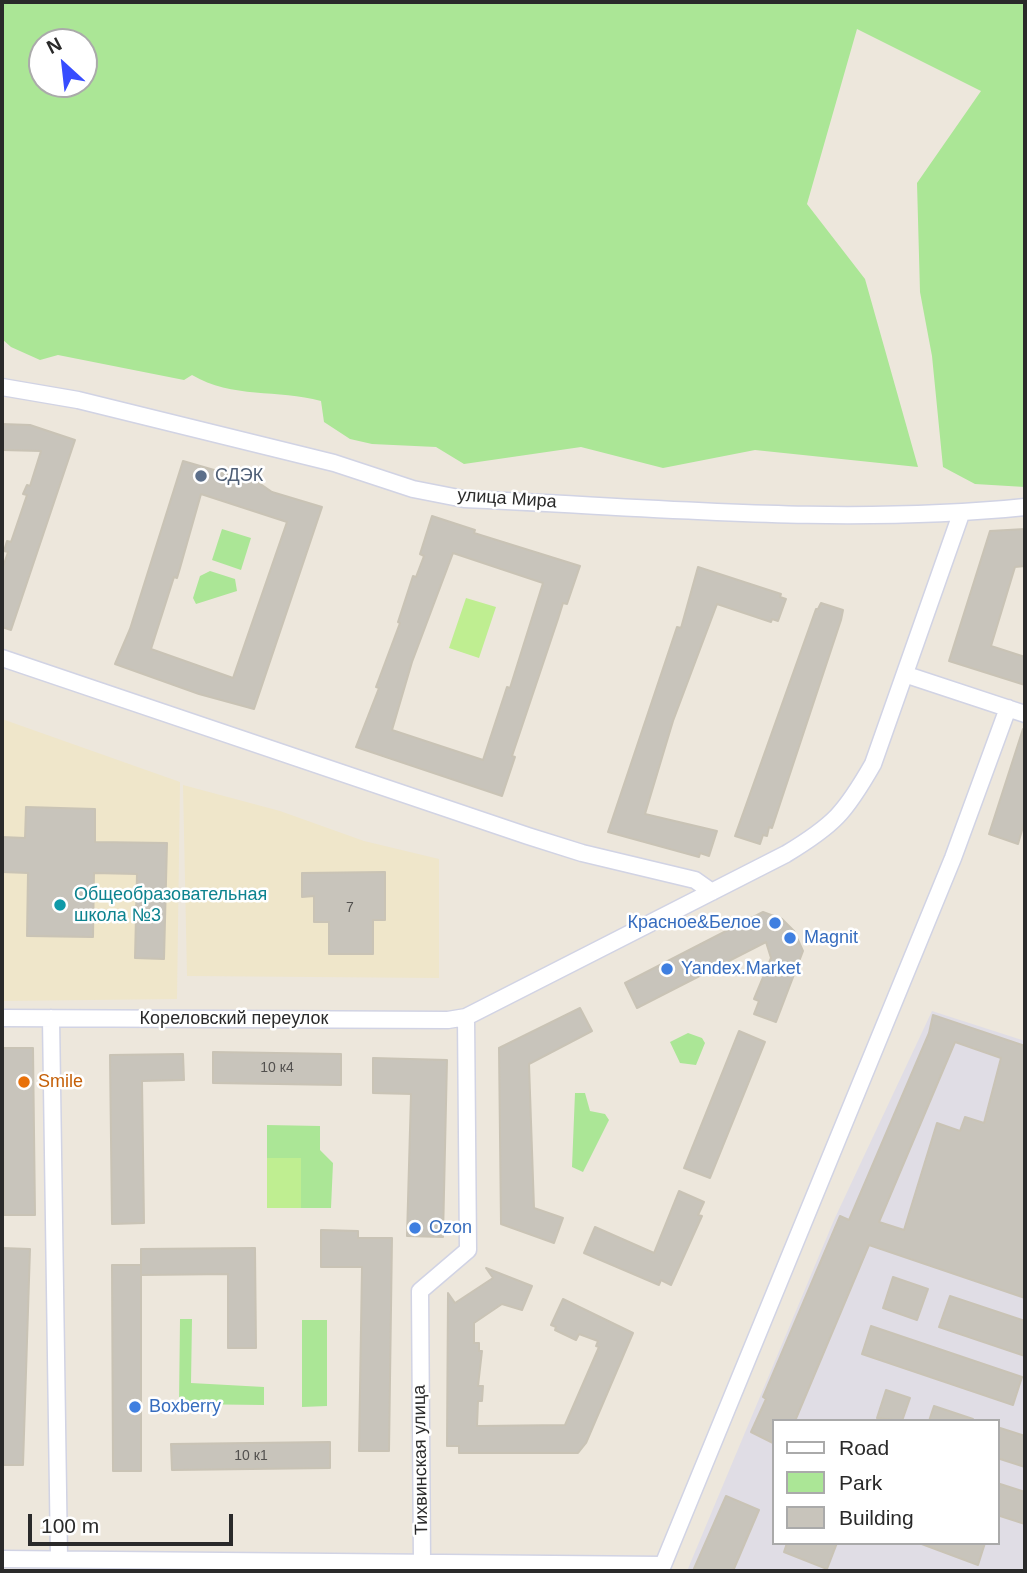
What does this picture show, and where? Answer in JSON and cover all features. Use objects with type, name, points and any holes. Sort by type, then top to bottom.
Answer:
[{"type":"street","name":"улица Мира","points":[[2,387],[78,400],[334,463],[413,489],[464,499],[785,516],[961,514],[1025,508]]},
{"type":"street","points":[[466,1017],[712,892],[826,830],[851,802],[873,764],[907,675],[961,514]]},
{"type":"street","points":[[2,658],[528,836],[582,853],[695,880],[712,892]]},
{"type":"street","points":[[907,675],[1025,714]]},
{"type":"street","points":[[2,1559],[663,1565],[953,858],[1008,708]]},
{"type":"street","name":"Тихвинская улица","points":[[422,1562],[419,1292],[468,1250],[466,1017]]},
{"type":"street","name":"Кореловский переулок","points":[[2,1018],[448,1020],[466,1017]]},
{"type":"street","points":[[51,1018],[59,1559]]},
{"type":"shaded area","points":[[2,719],[180,782],[177,999],[2,1001]]},
{"type":"shaded area","points":[[183,785],[280,811],[364,841],[439,859],[439,978],[187,976]]},
{"type":"shaded area","points":[[932,1011],[1025,1041],[1025,1571],[687,1571],[834,1220]]},
{"type":"green space","points":[[2,2],[1025,2],[1025,487],[975,484],[943,467],[932,356],[920,292],[917,183],[981,91],[857,29],[807,204],[865,279],[918,467],[755,450],[663,468],[581,447],[464,464],[436,447],[372,444],[350,439],[324,422],[321,401],[239,391],[207,383],[192,375],[184,380],[58,355],[40,360],[11,347],[2,339]]},
{"type":"green space","points":[[222,529],[251,538],[241,570],[212,560]]},
{"type":"green space","points":[[210,571],[235,579],[237,591],[196,604],[193,598],[200,576]]},
{"type":"green space","points":[[466,598],[496,607],[479,658],[449,648]]},
{"type":"green space","points":[[688,1033],[702,1038],[705,1043],[696,1065],[680,1063],[670,1042]]},
{"type":"green space","points":[[575,1093],[585,1093],[590,1111],[605,1114],[609,1120],[583,1172],[572,1167]]},
{"type":"green space","points":[[267,1125],[320,1126],[320,1150],[333,1163],[331,1208],[301,1208],[301,1159],[267,1158]]},
{"type":"green space","points":[[267,1158],[301,1158],[301,1208],[267,1208]]},
{"type":"green space","points":[[180,1319],[192,1319],[191,1383],[264,1387],[264,1405],[179,1404]]},
{"type":"green space","points":[[302,1320],[327,1320],[327,1406],[302,1407]]},
{"type":"building","points":[[2,424],[30,425],[75,440],[11,630],[2,627],[2,570],[8,552],[4,551],[7,541],[11,542],[27,495],[23,494],[27,485],[30,486],[41,451],[2,450]]},
{"type":"building","points":[[183,461],[259,483],[272,492],[322,507],[254,709],[199,694],[115,664],[130,629]],"holes":[[[201,494],[287,522],[233,678],[151,649],[174,577],[177,578]]]},
{"type":"building","points":[[432,516],[475,530],[474,533],[580,566],[567,604],[563,603],[512,756],[515,757],[502,796],[356,747],[379,688],[376,687],[400,623],[398,622],[413,576],[416,577],[424,556],[420,554]],"holes":[[[453,553],[543,583],[510,688],[507,687],[483,760],[392,730],[412,662]]]},
{"type":"building","points":[[1025,529],[1025,566],[1015,567],[991,646],[1025,657],[1025,685],[949,661],[990,531]]},
{"type":"building","points":[[698,567],[781,594],[780,597],[786,599],[778,621],[772,619],[771,622],[717,604],[673,721],[645,814],[717,831],[709,856],[700,853],[699,857],[608,832],[677,627],[681,628]]},
{"type":"building","points":[[821,603],[843,610],[841,620],[772,828],[769,827],[767,836],[763,835],[760,844],[735,836],[816,609]]},
{"type":"building","points":[[1023,729],[1025,820],[1018,844],[989,834]]},
{"type":"building","name":"Общеобразовательная школа №3","points":[[26,807],[95,809],[95,842],[167,843],[164,959],[135,958],[137,874],[94,873],[93,937],[27,936],[28,873],[2,872],[2,837],[25,838]]},
{"type":"building","points":[[385,872],[385,920],[373,920],[373,954],[329,954],[329,922],[314,922],[314,896],[302,897],[302,873]]},
{"type":"building","points":[[763,912],[782,919],[794,931],[803,951],[776,1022],[754,1014],[759,1001],[754,999],[771,958],[766,942],[637,1008],[625,983]]},
{"type":"building","points":[[580,1008],[592,1031],[529,1064],[534,1208],[563,1218],[554,1243],[501,1224],[499,1048]]},
{"type":"building","points":[[933,1015],[1025,1046],[1025,1298],[869,1245],[796,1419],[772,1419],[772,1442],[751,1432],[766,1399],[763,1397],[840,1216],[849,1220],[929,1033]],"holes":[[[955,1042],[1001,1058],[984,1123],[965,1117],[960,1131],[937,1123],[904,1230],[879,1222]]]},
{"type":"building","points":[[739,1031],[765,1042],[710,1178],[684,1168]]},
{"type":"building","points":[[2,1048],[33,1048],[35,1215],[4,1215]]},
{"type":"building","points":[[213,1052],[341,1054],[341,1085],[213,1083]]},
{"type":"building","points":[[183,1054],[184,1080],[142,1081],[144,1223],[112,1224],[110,1055]]},
{"type":"building","points":[[373,1058],[447,1060],[443,1237],[407,1236],[411,1094],[373,1093]]},
{"type":"building","points":[[679,1191],[704,1202],[698,1215],[702,1216],[671,1285],[661,1280],[659,1285],[584,1253],[595,1227],[654,1253]]},
{"type":"building","points":[[321,1230],[358,1231],[358,1238],[392,1238],[389,1451],[359,1451],[362,1267],[321,1267]]},
{"type":"building","points":[[2,1248],[30,1249],[23,1465],[2,1465]]},
{"type":"building","points":[[255,1248],[256,1348],[228,1348],[228,1274],[141,1275],[141,1249]]},
{"type":"building","points":[[112,1265],[141,1265],[141,1471],[113,1471]]},
{"type":"building","points":[[486,1268],[532,1286],[522,1310],[502,1304],[474,1323],[474,1343],[479,1343],[479,1351],[482,1351],[478,1386],[483,1386],[482,1401],[478,1401],[477,1426],[565,1425],[599,1347],[596,1346],[598,1341],[579,1334],[576,1340],[555,1330],[556,1327],[551,1325],[563,1299],[633,1333],[586,1443],[578,1453],[459,1453],[459,1446],[447,1446],[448,1293],[455,1303],[493,1278]]},
{"type":"building","points":[[893,1277],[928,1289],[917,1320],[883,1308]]},
{"type":"building","points":[[950,1296],[1025,1321],[1025,1356],[939,1327]]},
{"type":"building","points":[[871,1326],[1022,1377],[1013,1405],[862,1354]]},
{"type":"building","points":[[886,1390],[910,1398],[903,1419],[877,1418]]},
{"type":"building","points":[[934,1406],[973,1419],[930,1419]]},
{"type":"building","points":[[999,1428],[1025,1436],[1025,1467],[999,1459]]},
{"type":"building","points":[[330,1442],[330,1468],[172,1470],[171,1444]]},
{"type":"building","points":[[999,1484],[1025,1492],[1025,1524],[999,1516]]},
{"type":"building","points":[[726,1496],[759,1510],[733,1571],[693,1571]]},
{"type":"building","points":[[786,1545],[836,1545],[827,1569],[784,1552]]},
{"type":"building","points":[[924,1545],[984,1545],[978,1565]]},
{"type":"place","name":"СДЭК","points":[[201,476]]},
{"type":"place","name":"Общеобразовательная школа №3","points":[[60,905]]},
{"type":"place","name":"Красное&Белое","points":[[775,923]]},
{"type":"place","name":"Magnit","points":[[790,938]]},
{"type":"place","name":"Yandex.Market","points":[[667,969]]},
{"type":"place","name":"Smile","points":[[24,1082]]},
{"type":"place","name":"Ozon","points":[[415,1228]]},
{"type":"place","name":"Boxberry","points":[[135,1407]]}]
